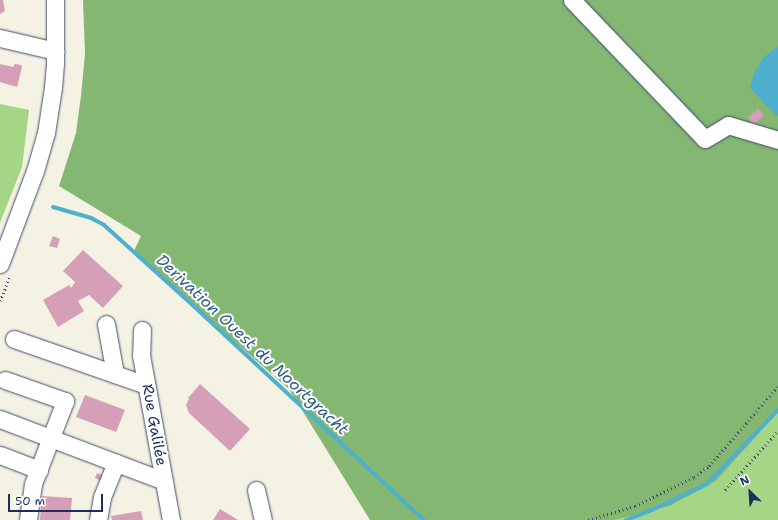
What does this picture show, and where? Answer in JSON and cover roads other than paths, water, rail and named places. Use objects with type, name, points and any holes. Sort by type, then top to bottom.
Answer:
[{"type":"street","points":[[0,264],[27,195],[42,146],[53,87],[56,51],[55,0]]},
{"type":"street","points":[[572,0],[705,140],[728,125],[778,140]]},
{"type":"street","points":[[0,38],[56,51]]},
{"type":"street","points":[[106,324],[115,374]]},
{"type":"street","name":"Rue Galilée","points":[[142,330],[141,356],[171,520]]},
{"type":"street","points":[[14,339],[146,385]]},
{"type":"street","points":[[5,380],[65,401],[31,492],[28,520]]},
{"type":"street","points":[[0,419],[164,481]]},
{"type":"street","points":[[0,455],[39,470]]},
{"type":"street","points":[[98,520],[102,497],[116,463]]},
{"type":"street","points":[[256,490],[263,520]]},
{"type":"water","points":[[778,46],[778,117],[750,88],[754,73],[764,57]]},
{"type":"waterway","name":"Derivation Ouest du Noortgracht","points":[[53,207],[91,218],[104,225],[424,520]]},
{"type":"waterway","points":[[626,520],[652,510],[707,484],[778,410]]}]
